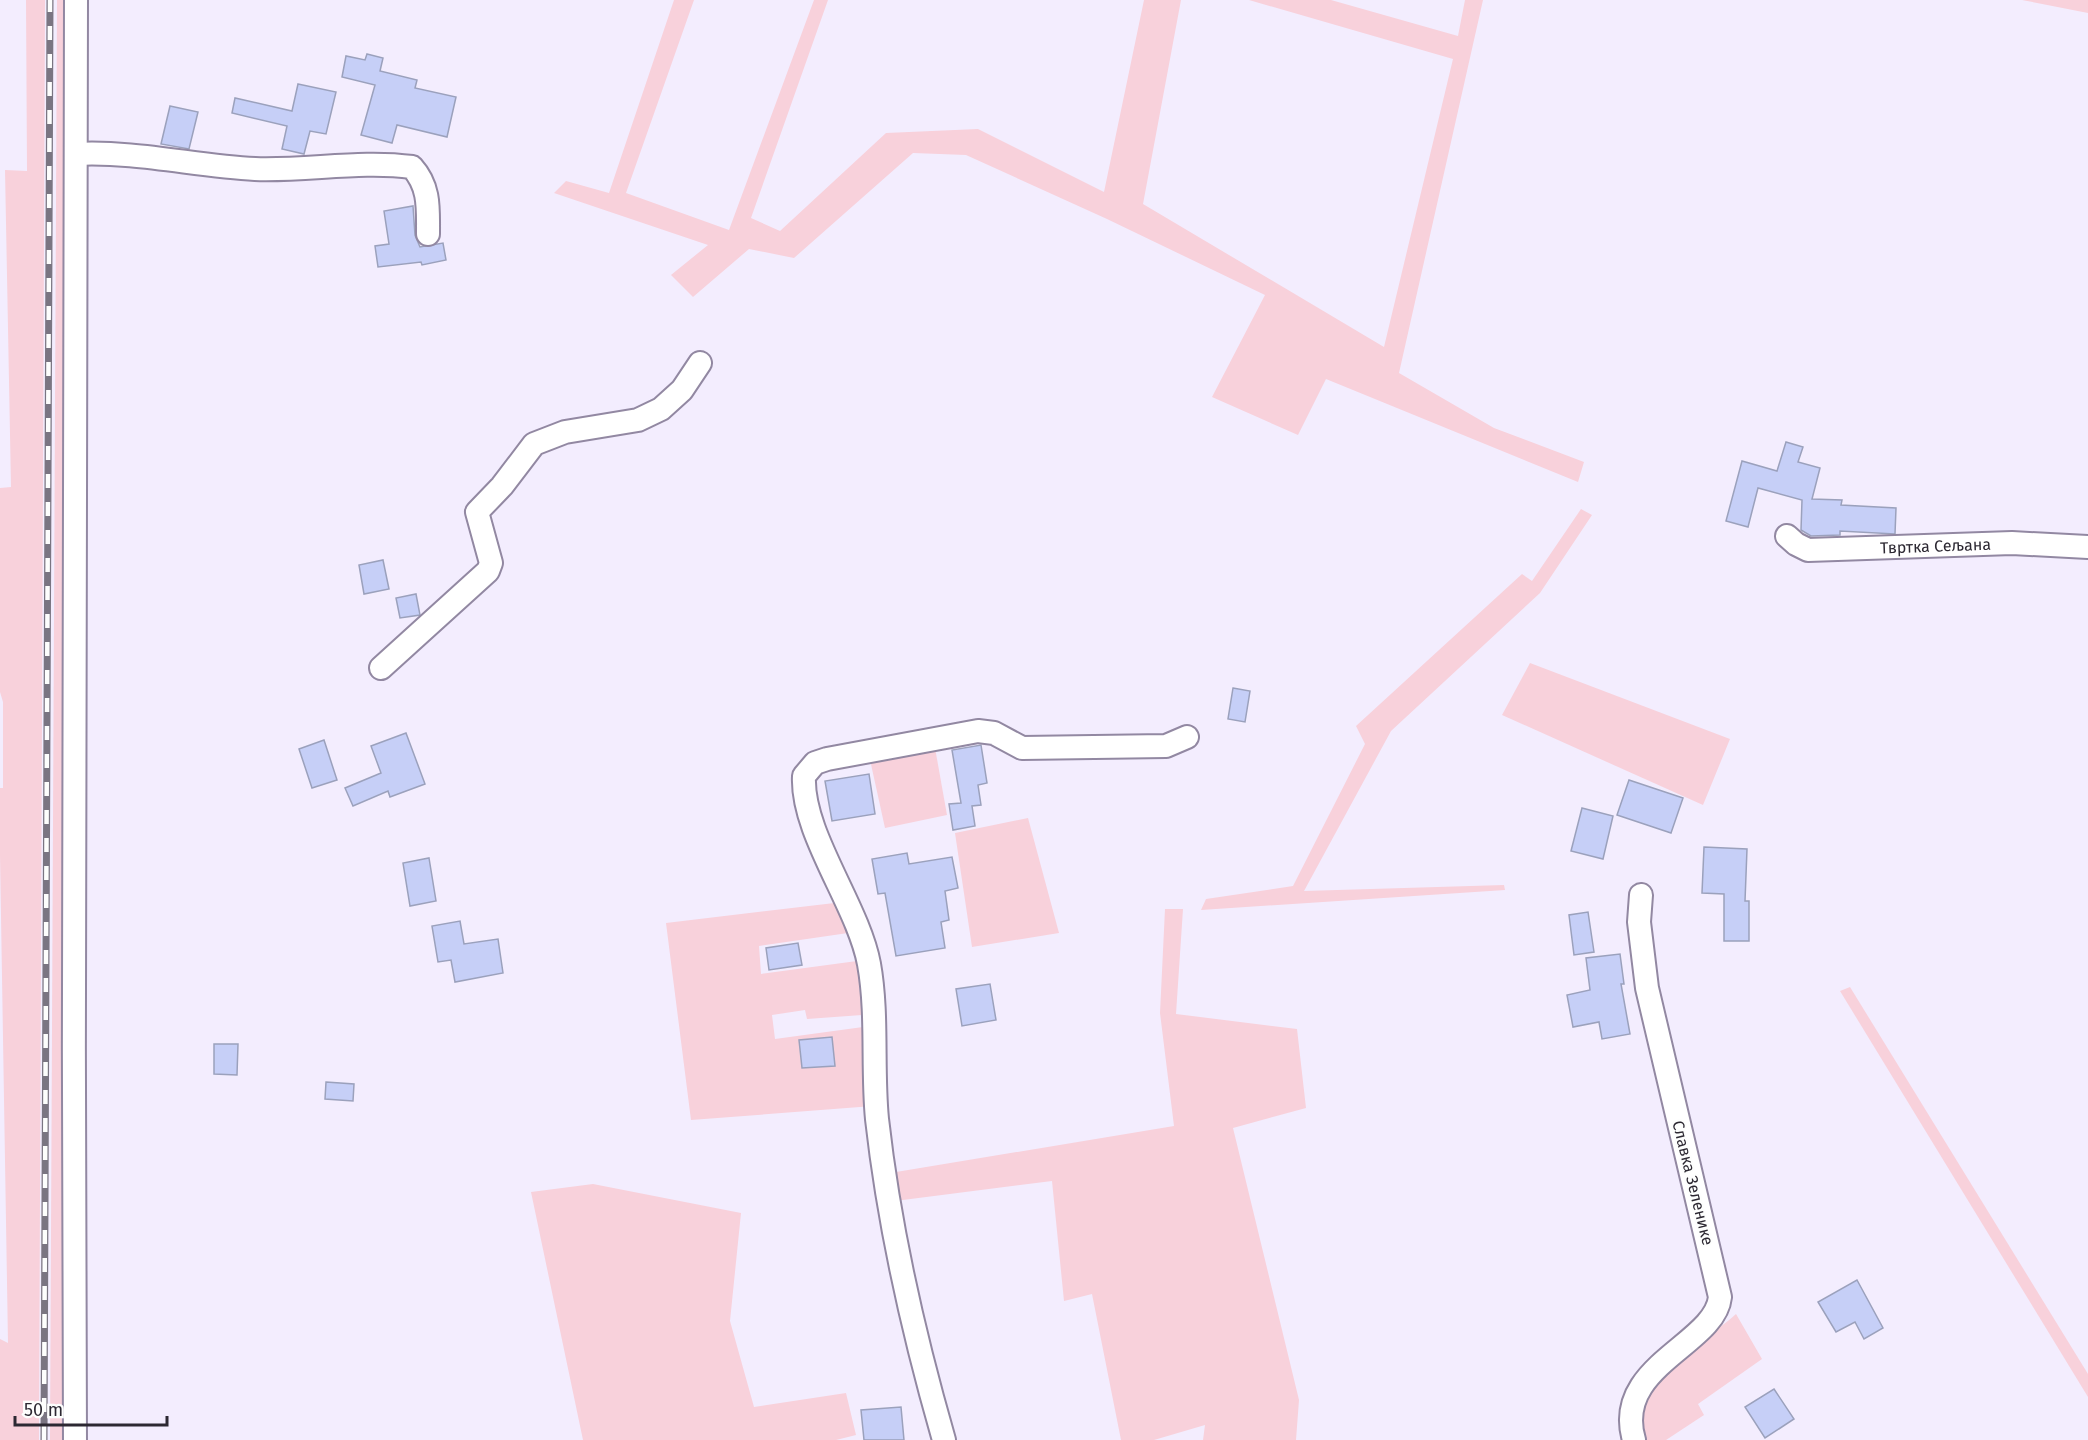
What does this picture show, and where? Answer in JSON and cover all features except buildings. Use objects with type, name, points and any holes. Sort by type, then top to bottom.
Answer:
[{"type":"street","points":[[75,1440],[72,993],[76,0]]},
{"type":"street","points":[[76,154],[112,154],[256,169],[389,164],[412,167],[422,179],[427,194],[428,234]]},
{"type":"street","points":[[381,668],[488,571],[491,563],[477,512],[502,486],[534,444],[565,432],[638,420],[661,409],[682,390],[700,363]]},
{"type":"street","name":"Твртка Сељана","points":[[1786,536],[1808,550],[2012,543],[2088,547]]},
{"type":"street","points":[[944,1440],[904,1274],[881,1148],[869,963],[851,912],[813,822],[806,801],[804,776],[815,763],[827,759],[978,731],[994,733],[1022,748],[1166,746],[1187,737]]},
{"type":"street","name":"Славка Зеленике","points":[[1634,1440],[1631,1418],[1643,1384],[1678,1347],[1714,1316],[1720,1297],[1647,988],[1639,922],[1641,895]]},
{"type":"shaded area","points":[[26,0],[45,0],[39,1440],[0,1440],[0,1339],[8,1343],[0,855],[3,702],[0,692],[0,488],[11,487],[5,170],[27,171]]},
{"type":"shaded area","points":[[57,0],[71,0],[68,1440],[50,1440]]},
{"type":"shaded area","points":[[674,0],[694,0],[626,193],[729,230],[814,0],[828,0],[751,218],[780,231],[886,133],[978,129],[1104,192],[1144,0],[1181,0],[1143,204],[1384,347],[1453,59],[1249,0],[1331,0],[1458,36],[1465,0],[1483,0],[1399,373],[1494,428],[1584,462],[1578,482],[1326,379],[1298,435],[1212,397],[1265,295],[1107,219],[966,155],[913,153],[794,258],[749,249],[693,297],[671,275],[708,245],[554,193],[566,181],[609,193]]},
{"type":"shaded area","points":[[2022,0],[2088,0],[2088,13]]},
{"type":"shaded area","points":[[1581,509],[1592,515],[1540,593],[1391,731],[1304,891],[1504,885],[1505,890],[1201,910],[1206,899],[1293,886],[1365,744],[1356,726],[1522,574],[1532,581]]},
{"type":"shaded area","points":[[1530,663],[1730,739],[1703,805],[1502,715]]},
{"type":"shaded area","points":[[932,731],[947,815],[885,828],[867,746]]},
{"type":"shaded area","points":[[1028,818],[1059,933],[972,947],[955,833]]},
{"type":"shaded area","points":[[843,902],[855,932],[759,946],[761,974],[857,961],[862,1015],[807,1019],[805,1010],[772,1015],[775,1039],[863,1027],[873,1106],[691,1120],[666,923]]},
{"type":"shaded area","points":[[1165,909],[1183,909],[1176,1014],[1297,1029],[1306,1108],[1233,1128],[1299,1400],[1296,1440],[1203,1440],[1205,1425],[1154,1440],[1121,1440],[1092,1294],[1064,1301],[1052,1181],[895,1201],[890,1173],[1174,1126],[1160,1013]]},
{"type":"shaded area","points":[[1850,987],[2088,1374],[2088,1397],[1840,991]]},
{"type":"shaded area","points":[[593,1184],[741,1213],[730,1321],[754,1407],[846,1393],[856,1435],[836,1440],[583,1440],[531,1192]]},
{"type":"shaded area","points":[[1736,1314],[1762,1359],[1698,1404],[1704,1415],[1666,1440],[1647,1440],[1642,1419],[1646,1400],[1655,1383],[1686,1352]]},
{"type":"railway","points":[[44,1440],[50,0]]}]
